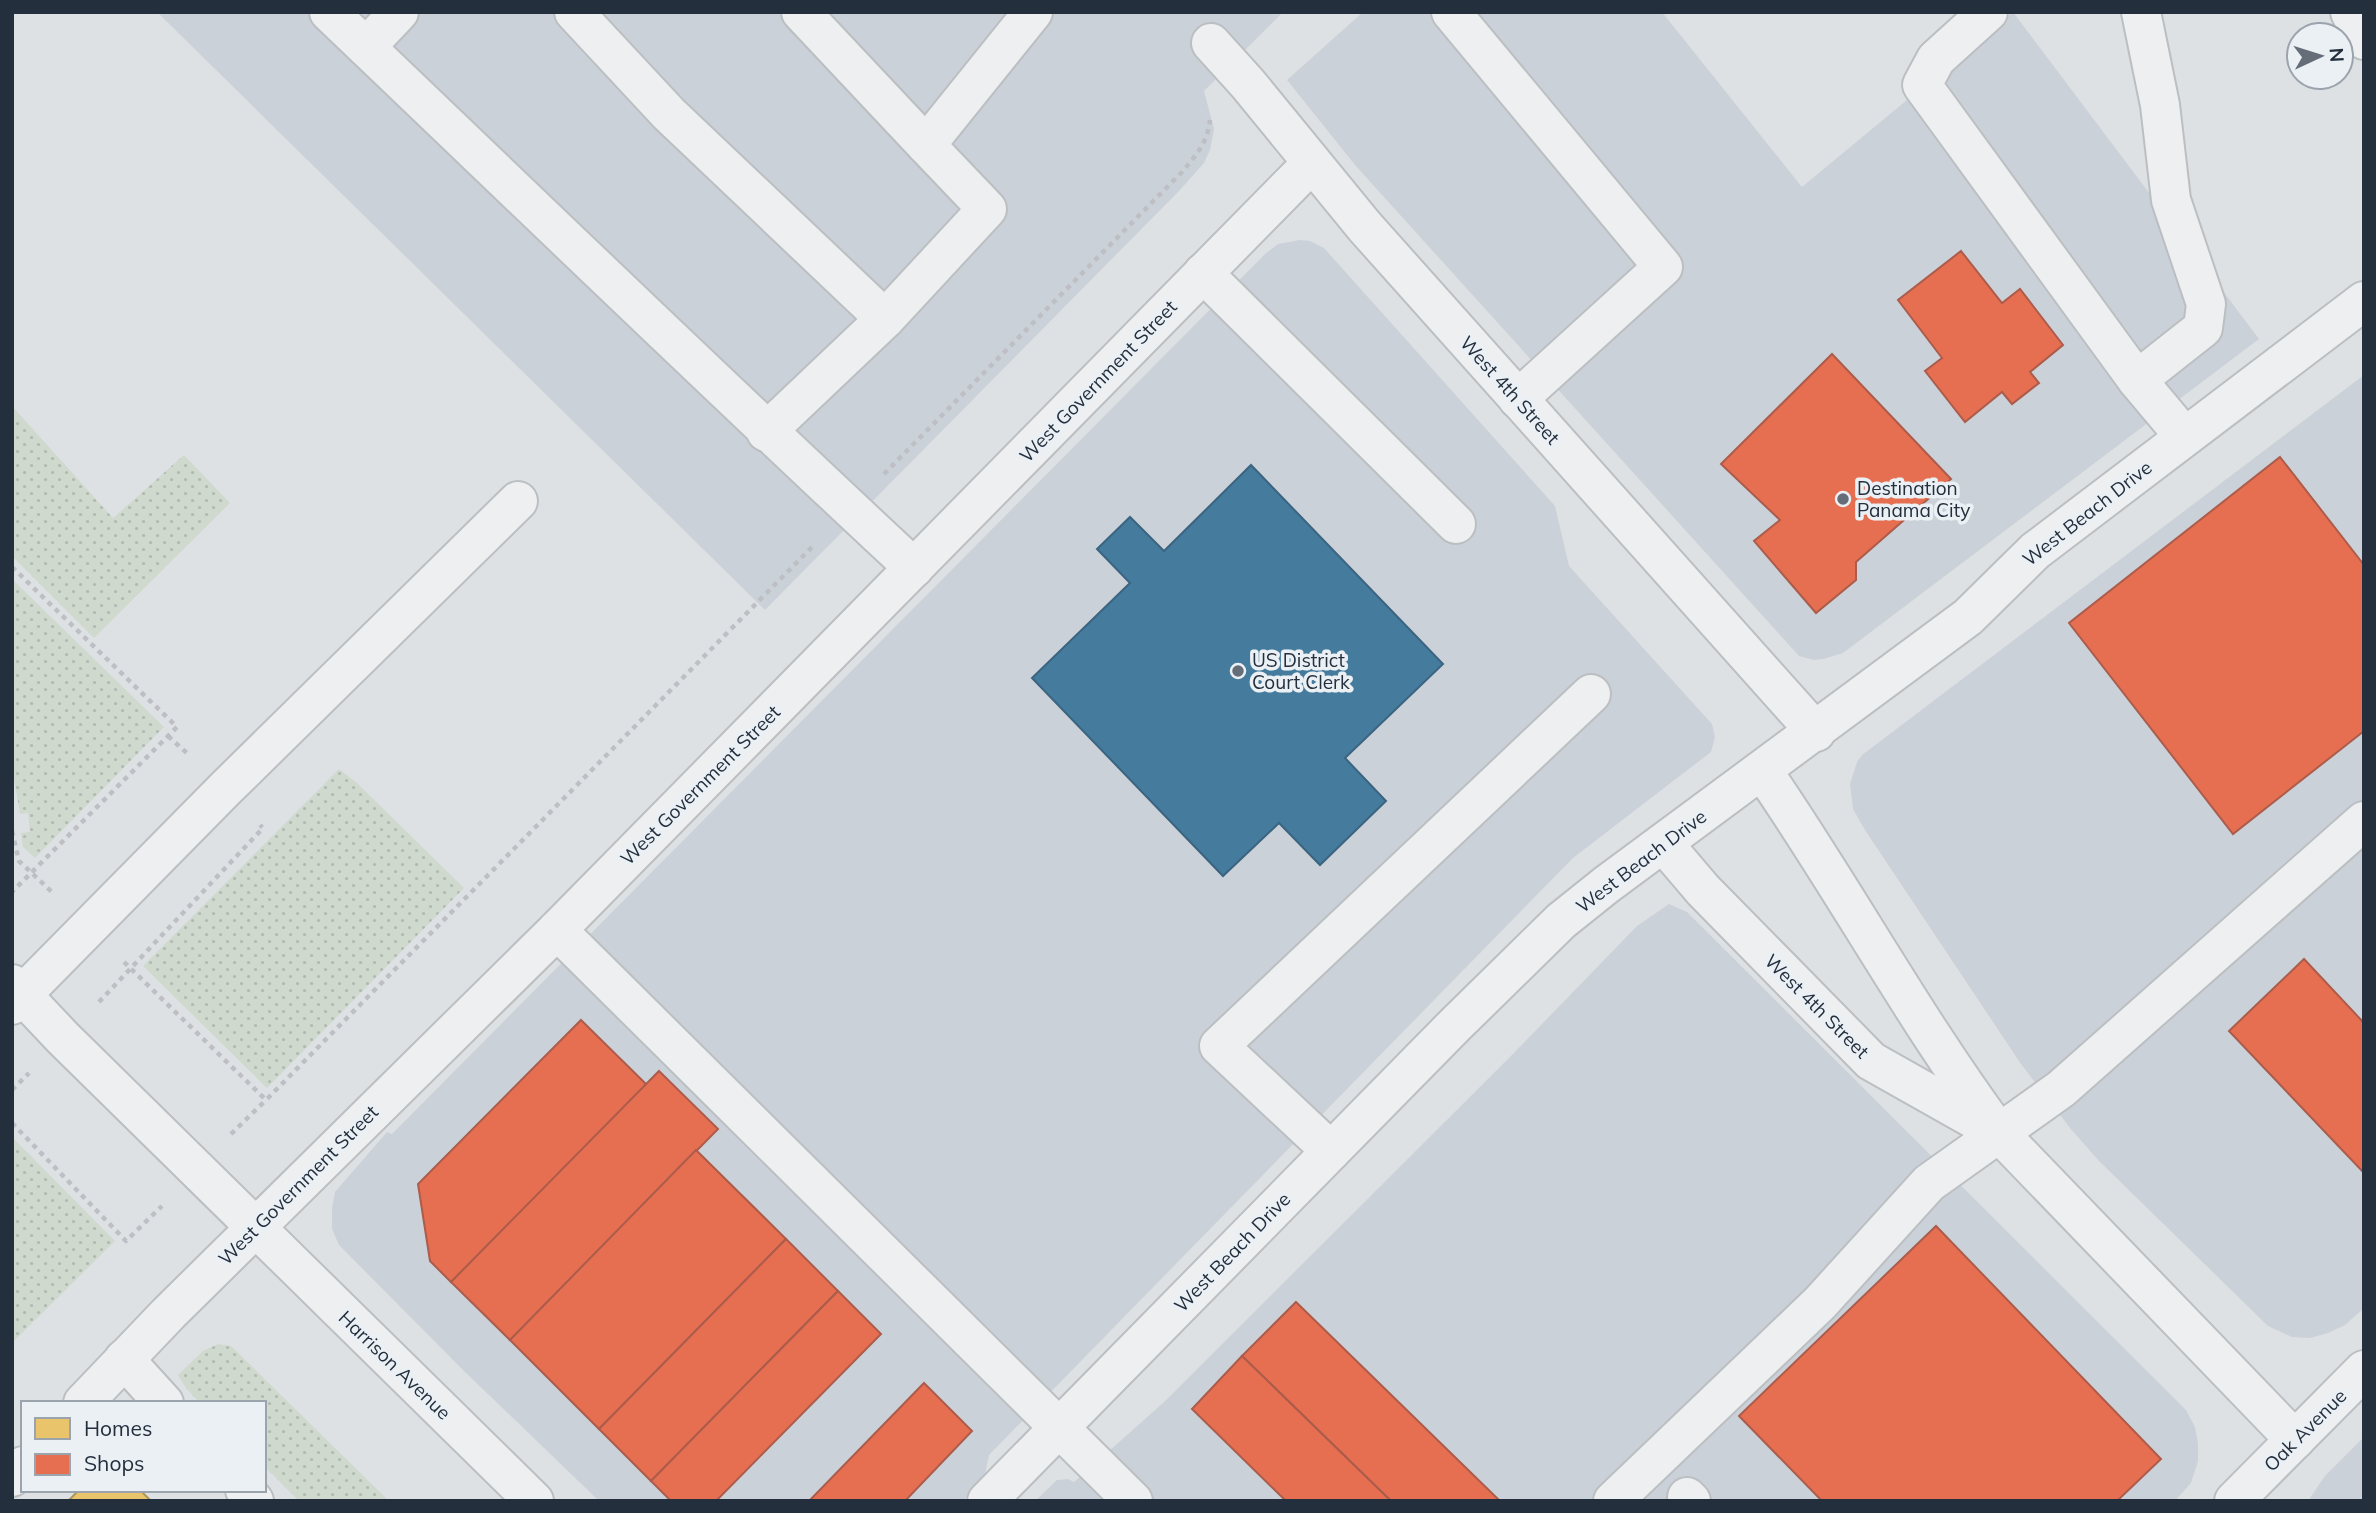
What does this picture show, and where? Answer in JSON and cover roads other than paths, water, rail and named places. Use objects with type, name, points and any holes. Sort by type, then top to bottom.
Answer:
[{"type":"street","points":[[330,12],[766,432],[914,568]]},
{"type":"street","points":[[366,47],[399,12]]},
{"type":"street","points":[[574,12],[669,114],[885,319]]},
{"type":"street","points":[[766,432],[885,319],[987,209],[801,12]]},
{"type":"street","points":[[926,145],[1033,12]]},
{"type":"street","points":[[1451,12],[1663,267],[1518,399]]},
{"type":"street","points":[[1988,12],[1936,59],[1922,85],[2137,380],[2184,436]]},
{"type":"street","points":[[2137,380],[2203,328],[2206,304],[2171,200],[2160,105],[2141,12]]},
{"type":"street","points":[[2350,12],[2364,40]]},
{"type":"street","name":"West 4th Street","points":[[1211,43],[1248,83],[1365,228],[1816,732]]},
{"type":"street","name":"West Government Street","points":[[85,1401],[557,929],[1312,163]]},
{"type":"street","points":[[1203,273],[1456,524]]},
{"type":"street","name":"West Beach Drive","points":[[987,1501],[1331,1151],[1583,902],[1968,617],[2035,551],[2364,300]]},
{"type":"street","points":[[16,994],[88,928],[518,501]]},
{"type":"street","points":[[1331,1151],[1219,1046],[1591,694]]},
{"type":"street","name":"West 4th Street","points":[[1762,770],[1807,835],[1965,1088],[1999,1133],[2295,1440]]},
{"type":"street","points":[[1614,1501],[1820,1303],[1929,1183],[2061,1089],[2364,821]]},
{"type":"street","name":"West 4th Street","points":[[1663,843],[1703,890],[1871,1061],[1999,1133]]},
{"type":"street","points":[[557,929],[1133,1501]]},
{"type":"street","name":"Harrison Avenue","points":[[16,994],[534,1501]]},
{"type":"street","points":[[124,1359],[162,1401]]},
{"type":"street","name":"Oak Avenue","points":[[2242,1497],[2364,1370]]},
{"type":"place","name":"Destination Panama City","points":[[1843,499]]},
{"type":"place","name":"US District Court Clerk","points":[[1238,671]]}]
